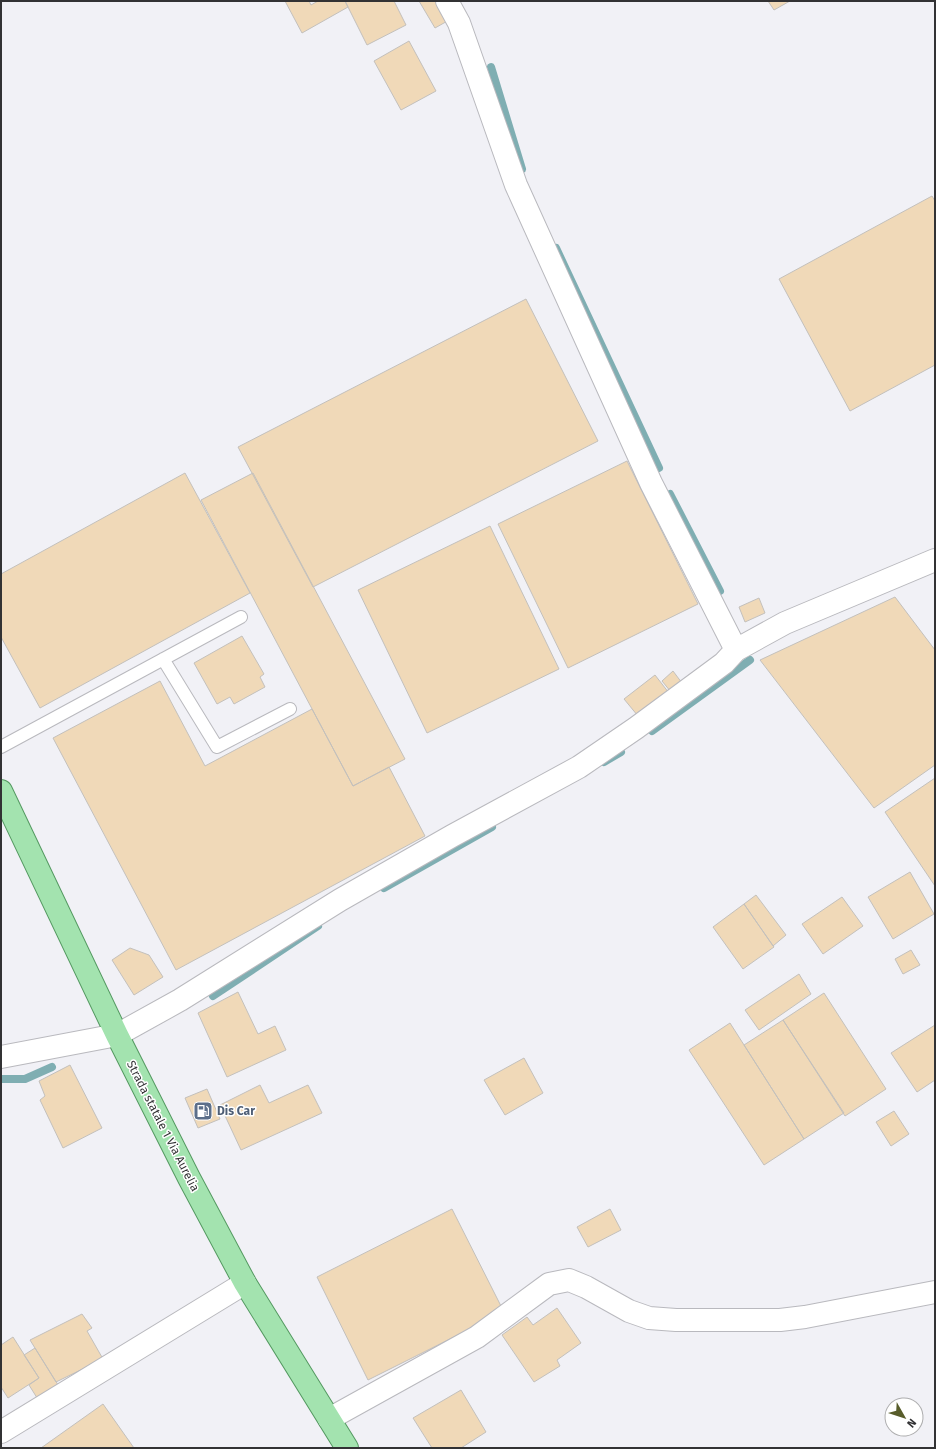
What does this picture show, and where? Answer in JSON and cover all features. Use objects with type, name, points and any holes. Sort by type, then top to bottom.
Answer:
[{"type":"main road","name":"Strada statale 1 Via Aurelia","points":[[1,791],[117,1035],[245,1283],[347,1448]]},
{"type":"street","points":[[447,1],[458,23],[522,198],[652,483],[736,650]]},
{"type":"street","points":[[1,1058],[117,1035],[180,1000],[340,900],[579,767],[636,728],[724,663],[736,650],[785,623],[935,560]]},
{"type":"street","points":[[329,1419],[477,1337],[549,1284],[562,1281],[569,1280],[586,1287],[629,1311],[649,1318],[676,1320],[780,1320],[805,1318],[935,1292]]},
{"type":"street","points":[[1,1432],[245,1283]]},
{"type":"lane","points":[[1,747],[241,617]]},
{"type":"lane","points":[[163,659],[217,747],[290,709]]},
{"type":"building","points":[[285,1],[309,1],[311,5],[318,1],[345,1],[348,7],[302,33]]},
{"type":"building","points":[[345,1],[394,1],[406,25],[367,45]]},
{"type":"building","points":[[419,1],[441,1],[451,19],[435,28]]},
{"type":"building","points":[[768,1],[790,1],[774,10]]},
{"type":"building","points":[[409,41],[436,91],[401,110],[374,61]]},
{"type":"building","points":[[932,196],[935,201],[935,365],[850,411],[779,279]]},
{"type":"building","points":[[526,299],[598,441],[313,587],[238,447]]},
{"type":"building","points":[[627,461],[698,604],[568,668],[498,524]]},
{"type":"building","points":[[185,473],[250,593],[40,708],[1,637],[1,574]]},
{"type":"building","points":[[253,473],[405,759],[353,786],[201,500]]},
{"type":"building","points":[[490,526],[559,669],[427,733],[358,590]]},
{"type":"building","points":[[895,597],[935,650],[935,765],[874,808],[760,660]]},
{"type":"building","points":[[759,598],[765,613],[745,622],[739,607]]},
{"type":"building","points":[[242,636],[264,674],[260,677],[265,687],[234,704],[230,697],[217,704],[194,663]]},
{"type":"building","points":[[673,671],[682,683],[671,692],[662,681]]},
{"type":"building","points":[[655,675],[669,693],[638,716],[624,699]]},
{"type":"building","points":[[160,681],[205,766],[312,709],[353,786],[389,767],[425,836],[176,970],[53,738]]},
{"type":"building","points":[[935,778],[935,886],[885,812]]},
{"type":"building","points":[[910,872],[934,914],[893,939],[868,897]]},
{"type":"building","points":[[756,895],[786,935],[773,946],[744,904]]},
{"type":"building","points":[[842,897],[863,926],[823,954],[802,924]]},
{"type":"building","points":[[744,904],[774,947],[743,969],[713,927]]},
{"type":"building","points":[[130,948],[149,955],[163,977],[134,995],[112,960]]},
{"type":"building","points":[[911,950],[920,965],[903,974],[895,959]]},
{"type":"building","points":[[799,974],[811,994],[759,1030],[745,1010]]},
{"type":"building","points":[[238,992],[258,1034],[275,1026],[286,1050],[227,1077],[198,1013]]},
{"type":"building","points":[[824,993],[886,1089],[845,1116],[783,1020]]},
{"type":"building","points":[[783,1020],[844,1113],[804,1139],[744,1045]]},
{"type":"building","points":[[730,1023],[804,1139],[764,1165],[689,1050]]},
{"type":"building","points":[[935,1025],[935,1080],[917,1092],[891,1053]]},
{"type":"building","points":[[524,1058],[543,1093],[505,1115],[484,1080]]},
{"type":"building","points":[[70,1065],[102,1128],[63,1148],[40,1100],[45,1096],[39,1081]]},
{"type":"building","points":[[260,1085],[269,1103],[308,1085],[322,1113],[241,1150],[220,1105]]},
{"type":"building","points":[[207,1089],[220,1119],[198,1128],[185,1098]]},
{"type":"building","points":[[894,1111],[909,1134],[891,1146],[876,1122]]},
{"type":"building","points":[[452,1209],[504,1312],[368,1380],[317,1277]]},
{"type":"building","points":[[610,1209],[621,1230],[588,1247],[577,1227]]},
{"type":"building","points":[[557,1308],[581,1343],[557,1360],[560,1366],[534,1382],[502,1335],[527,1317],[533,1325]]},
{"type":"building","points":[[82,1314],[92,1328],[87,1331],[103,1359],[56,1382],[30,1340]]},
{"type":"building","points":[[13,1337],[39,1378],[8,1398],[1,1387],[1,1345]]},
{"type":"building","points":[[35,1348],[60,1388],[39,1401],[29,1385],[39,1378],[24,1355]]},
{"type":"building","points":[[461,1390],[486,1432],[461,1448],[432,1448],[413,1418]]},
{"type":"building","points":[[103,1404],[134,1448],[41,1448]]},
{"type":"waterway","points":[[491,67],[522,169]]},
{"type":"waterway","points":[[556,248],[659,468]]},
{"type":"waterway","points":[[670,494],[720,591]]},
{"type":"waterway","points":[[652,731],[750,660]]},
{"type":"waterway","points":[[604,762],[621,752]]},
{"type":"waterway","points":[[384,888],[492,827]]},
{"type":"waterway","points":[[213,996],[318,926]]},
{"type":"waterway","points":[[1,1079],[25,1079],[52,1067]]},
{"type":"place","name":"Dis Car","points":[[203,1111]]}]
